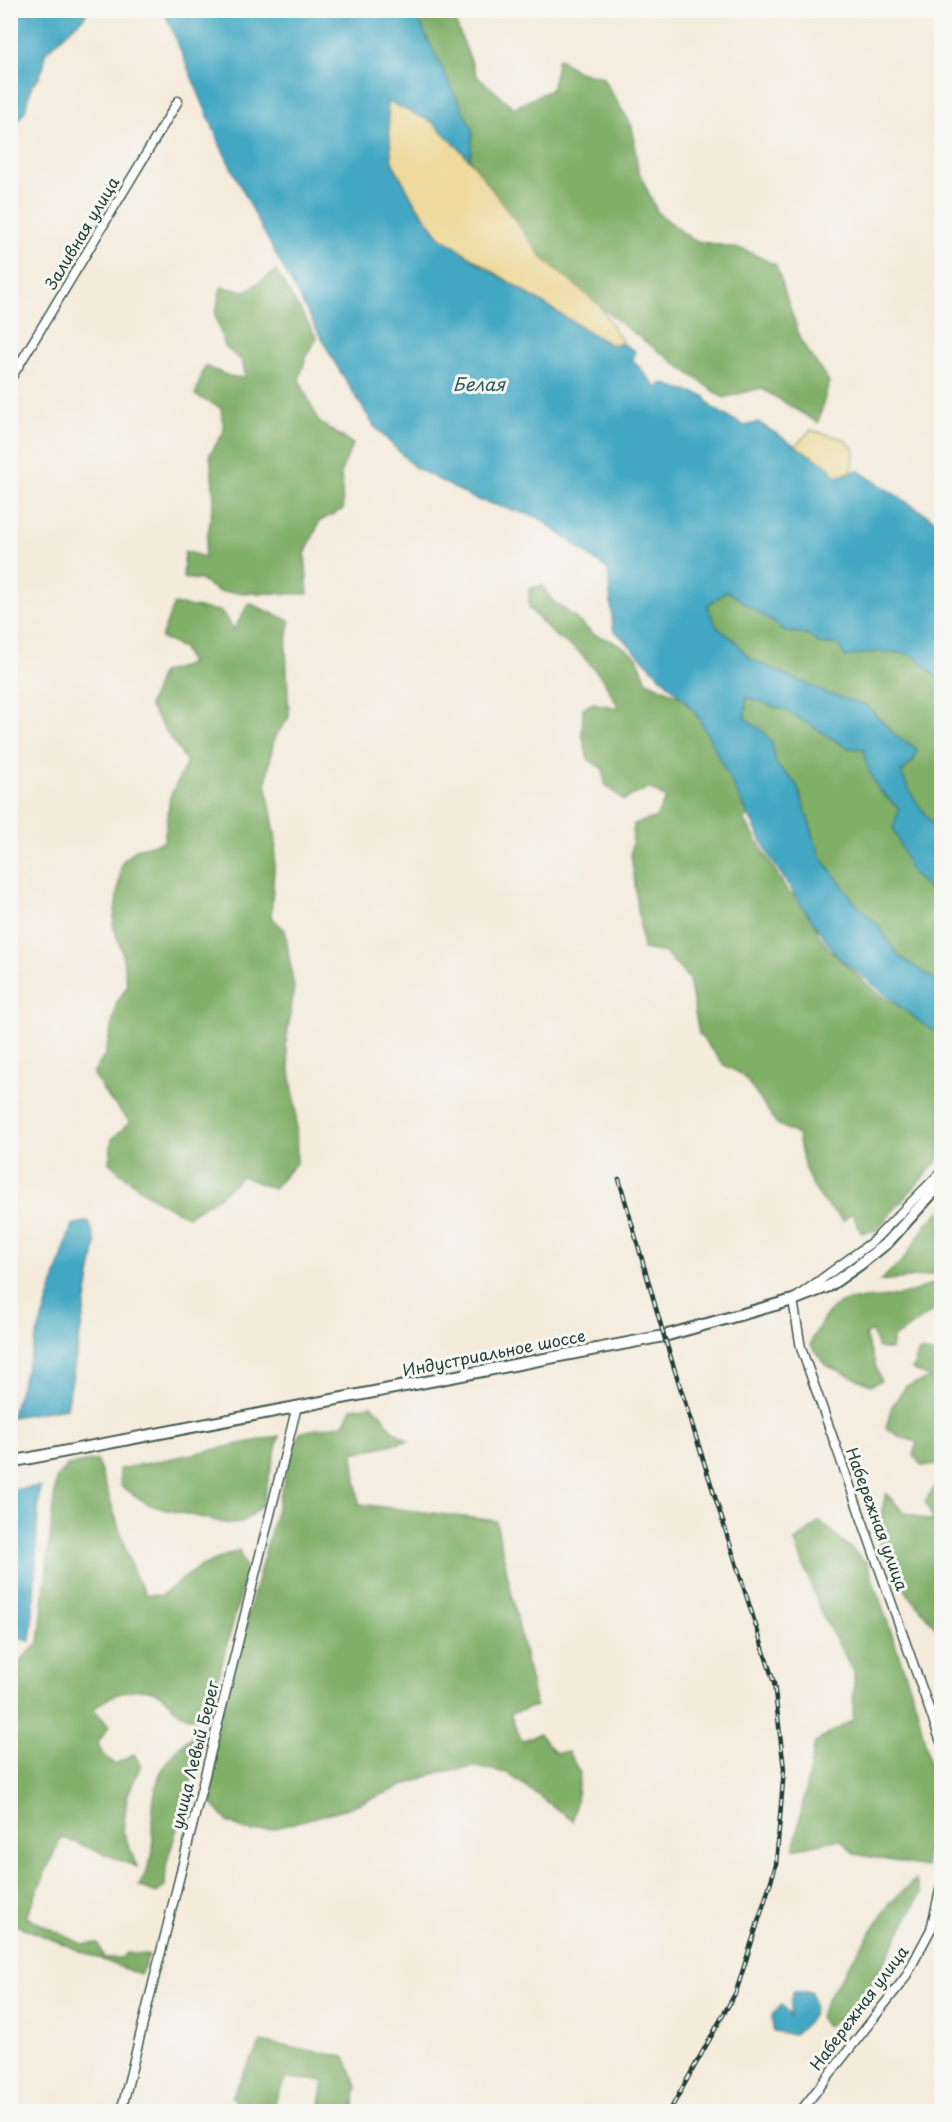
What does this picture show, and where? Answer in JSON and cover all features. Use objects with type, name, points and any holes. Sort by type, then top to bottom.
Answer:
[{"type":"main road","name":"Индустриальное шоссе","points":[[10,1462],[664,1335],[793,1300],[829,1286],[859,1265],[888,1242],[942,1182]]},
{"type":"street","name":"Заливная улица","points":[[10,380],[178,101]]},
{"type":"street","points":[[793,1300],[872,1242],[942,1171]]},
{"type":"street","name":"Набережная улица","points":[[793,1300],[801,1348],[942,1745]]},
{"type":"street","name":"улица Левый Берег","points":[[121,2112],[297,1406]]},
{"type":"street","name":"Набережная улица","points":[[800,2112],[905,1978],[931,1929],[942,1882]]},
{"type":"green space","points":[[422,11],[451,11],[477,76],[514,108],[552,89],[558,58],[578,72],[602,77],[632,126],[638,170],[658,213],[693,240],[745,250],[776,265],[801,341],[829,382],[818,423],[761,388],[723,398],[624,326],[541,258],[470,159],[473,131],[424,34]]},
{"type":"green space","points":[[276,271],[317,338],[308,352],[299,379],[319,422],[353,444],[341,471],[343,509],[320,521],[305,554],[308,594],[220,592],[200,580],[183,578],[185,551],[204,557],[214,498],[210,454],[224,432],[221,408],[195,395],[205,366],[229,376],[245,378],[243,362],[225,347],[215,315],[221,287],[246,291]]},
{"type":"green space","points":[[542,585],[552,601],[593,634],[619,644],[637,657],[647,681],[681,697],[701,722],[723,737],[755,801],[745,821],[789,894],[803,897],[811,908],[818,934],[829,949],[871,988],[941,1035],[941,1157],[876,1230],[861,1233],[852,1213],[843,1221],[822,1199],[807,1174],[798,1135],[777,1124],[743,1075],[724,1065],[699,1034],[689,979],[665,953],[643,949],[631,853],[634,824],[656,817],[666,798],[649,788],[623,800],[605,784],[603,769],[588,759],[582,734],[583,708],[594,703],[619,708],[603,679],[579,652],[554,635],[529,608],[529,589]]},
{"type":"green space","points":[[727,591],[787,632],[807,634],[820,644],[838,644],[845,657],[884,652],[904,653],[920,661],[941,680],[941,838],[912,795],[901,773],[914,760],[917,749],[895,735],[866,705],[826,693],[750,659],[734,640],[717,627],[707,606]]},
{"type":"green space","points":[[249,603],[290,621],[286,649],[289,717],[274,738],[266,783],[276,839],[271,917],[285,930],[294,988],[286,1044],[296,1111],[297,1162],[273,1189],[242,1176],[219,1197],[188,1216],[146,1193],[109,1163],[112,1139],[130,1122],[106,1095],[93,1073],[105,1055],[117,1002],[127,986],[122,952],[113,925],[122,862],[136,849],[164,842],[170,797],[187,762],[149,706],[161,673],[190,664],[183,648],[161,638],[174,604],[220,611],[234,629]]},
{"type":"green space","points":[[747,696],[787,711],[848,748],[864,749],[876,788],[899,809],[934,892],[941,900],[941,984],[899,956],[877,924],[857,905],[820,856],[797,785],[776,764],[772,743],[745,719]]},
{"type":"green space","points":[[941,1210],[941,1271],[926,1276],[880,1281],[904,1259],[926,1225]]},
{"type":"green space","points":[[941,1281],[941,1308],[928,1314],[893,1338],[891,1350],[878,1348],[872,1331],[865,1335],[881,1381],[871,1385],[825,1365],[810,1344],[827,1314],[843,1302],[902,1295]]},
{"type":"green space","points":[[919,1351],[942,1355],[941,1456],[936,1464],[922,1466],[913,1455],[917,1442],[902,1438],[886,1428],[892,1406],[906,1386],[931,1378],[912,1369]]},
{"type":"green space","points":[[371,1405],[381,1414],[392,1430],[409,1441],[353,1453],[359,1504],[496,1521],[536,1706],[510,1714],[522,1741],[539,1734],[556,1753],[568,1752],[580,1773],[573,1821],[507,1773],[477,1767],[439,1772],[345,1809],[272,1829],[251,1832],[229,1823],[212,1804],[210,1757],[294,1444],[301,1432],[344,1424],[352,1408]]},
{"type":"green space","points":[[279,1436],[262,1505],[242,1523],[230,1524],[159,1508],[146,1503],[121,1486],[119,1469]]},
{"type":"green space","points":[[97,1460],[133,1571],[146,1595],[162,1595],[197,1568],[239,1550],[247,1571],[207,1719],[180,1713],[159,1694],[143,1689],[116,1695],[94,1709],[109,1726],[98,1743],[103,1755],[115,1764],[134,1754],[141,1765],[127,1797],[123,1831],[137,1867],[61,1837],[26,1917],[82,1944],[98,1943],[104,1958],[121,1958],[127,1953],[149,1955],[140,1975],[11,1923],[11,1693],[21,1660],[39,1643],[56,1479],[67,1465]]},
{"type":"green space","points":[[941,1478],[941,1668],[938,1630],[908,1594],[878,1542],[880,1518],[886,1494],[904,1512],[934,1522],[925,1501]]},
{"type":"green space","points":[[820,1521],[867,1563],[916,1704],[932,1772],[926,1867],[855,1854],[840,1839],[794,1849],[815,1742],[853,1720],[854,1672],[822,1615],[795,1542]]},
{"type":"green space","points":[[192,1737],[200,1745],[197,1760],[166,1866],[165,1886],[157,1893],[139,1886],[153,1851],[152,1813],[156,1788],[165,1765],[172,1755]]},
{"type":"green space","points":[[915,1880],[921,1893],[864,2000],[826,2027],[819,2017],[828,1997],[890,1903]]},
{"type":"green space","points":[[261,2042],[345,2057],[357,2086],[353,2111],[319,2111],[324,2081],[286,2078],[270,2111],[244,2111],[231,2097]]},
{"type":"sand","points":[[385,78],[412,94],[476,168],[543,259],[599,305],[623,343],[612,345],[587,332],[439,236],[415,203],[392,161],[389,142],[383,128]]},
{"type":"sand","points":[[811,430],[844,439],[855,450],[852,471],[837,477],[826,465],[795,446]]},
{"type":"water","points":[[11,10],[86,11],[86,15],[45,53],[44,66],[38,79],[32,85],[25,111],[11,129]]},
{"type":"water","name":"Белая","points":[[164,11],[414,11],[473,131],[470,159],[432,122],[387,101],[392,162],[415,203],[439,236],[490,271],[609,344],[625,345],[635,351],[633,360],[657,388],[662,383],[704,396],[712,408],[745,426],[758,422],[826,465],[837,477],[857,470],[941,524],[941,680],[920,661],[904,653],[884,652],[845,657],[838,644],[820,644],[807,634],[787,632],[727,591],[707,606],[717,627],[734,640],[750,659],[826,693],[866,705],[895,735],[917,749],[914,760],[901,773],[912,795],[941,838],[941,900],[912,873],[893,828],[899,809],[875,783],[865,759],[864,749],[848,748],[787,711],[747,697],[745,718],[764,732],[772,743],[776,764],[797,785],[820,856],[857,905],[877,924],[899,956],[941,984],[941,1035],[925,1026],[837,956],[770,857],[695,711],[613,629],[608,570],[537,517],[475,499],[414,467],[374,426],[335,363],[261,227],[222,149]]},
{"type":"water","points":[[89,1221],[96,1243],[67,1408],[11,1417],[72,1225]]},
{"type":"water","points":[[40,1486],[30,1641],[11,1637],[11,1490]]},
{"type":"water","points":[[792,1992],[811,1992],[814,2005],[811,2016],[793,2035],[773,2031],[772,2015],[782,2004],[790,2016]]},
{"type":"railway","points":[[619,1179],[664,1336],[774,1683],[784,1769],[776,1865],[736,1992],[669,2112]]}]
